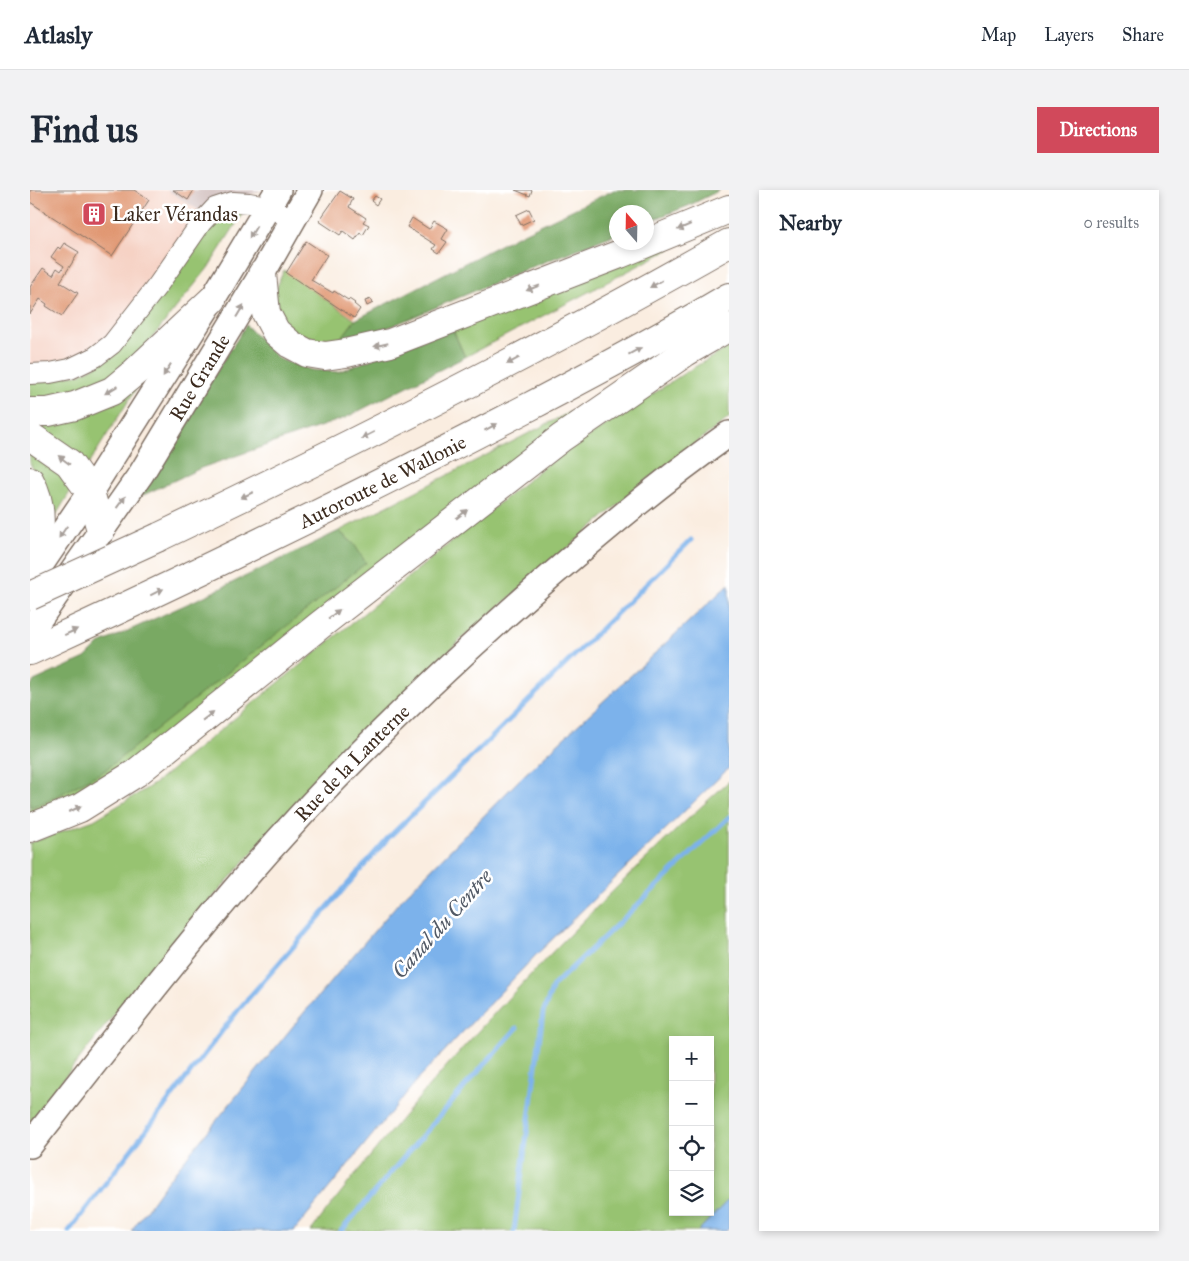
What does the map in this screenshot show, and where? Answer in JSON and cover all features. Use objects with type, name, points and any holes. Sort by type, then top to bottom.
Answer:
[{"type":"highway","points":[[262,274],[266,313],[276,332],[290,344],[307,354],[325,356],[390,343],[620,254],[729,209]]},
{"type":"highway","points":[[30,596],[291,474],[432,404],[638,295],[729,243]]},
{"type":"highway","name":"Autoroute de Wallonie","points":[[30,651],[302,522],[449,449],[662,337],[729,298]]},
{"type":"highway","points":[[30,412],[48,412],[75,406],[112,391],[212,300]]},
{"type":"highway","points":[[30,828],[80,808],[136,773],[320,625],[561,438],[686,352],[729,327]]},
{"type":"highway","points":[[30,436],[70,463],[90,492],[101,530]]},
{"type":"highway","points":[[30,481],[38,506],[41,528],[30,580]]},
{"type":"main road","name":"Rue Grande","points":[[30,632],[141,474],[262,274],[310,190]]},
{"type":"main road","name":"Rue Grande","points":[[30,580],[90,492],[212,300],[273,198]]},
{"type":"main road","name":"Rue de la Lanterne","points":[[30,1146],[144,1000],[231,894],[294,823],[379,734],[459,657],[564,564],[641,501],[729,434]]},
{"type":"street","points":[[30,374],[50,373],[70,368],[95,357],[112,344],[158,285],[201,223],[215,208],[233,202],[273,198],[293,220]]},
{"type":"shaded area","points":[[30,190],[167,190],[208,216],[112,344],[30,374]]},
{"type":"shaded area","points":[[167,190],[262,190],[233,202],[208,216]]},
{"type":"green space","points":[[614,190],[720,190],[688,206],[654,219],[654,205],[609,205],[609,237],[529,268],[387,328],[336,345],[355,320],[515,237]]},
{"type":"green space","points":[[237,211],[243,213],[208,268],[131,364],[78,398],[30,404],[30,381],[81,374],[115,355],[207,227]]},
{"type":"green space","points":[[666,245],[670,249],[465,357],[452,328]]},
{"type":"green space","points":[[284,270],[355,320],[336,345],[305,340],[293,332],[283,321],[276,307],[275,296]]},
{"type":"green space","points":[[246,325],[279,359],[311,370],[338,372],[452,328],[465,357],[345,418],[201,468],[137,498]]},
{"type":"green space","points":[[729,347],[729,418],[647,480],[458,642],[344,750],[133,990],[30,1122],[30,843],[94,820],[154,784],[546,465],[686,372]]},
{"type":"green space","points":[[141,381],[88,465],[30,427]]},
{"type":"green space","points":[[570,412],[574,417],[96,787],[30,816],[30,807],[44,803],[354,544],[339,531]]},
{"type":"green space","points":[[30,444],[76,482],[50,525],[45,493],[30,463]]},
{"type":"green space","points":[[339,531],[354,544],[366,563],[104,771],[44,803],[30,807],[30,687],[34,681],[85,658],[99,644],[209,594]]},
{"type":"green space","points":[[729,781],[729,1199],[714,1214],[714,1036],[669,1036],[669,1216],[713,1216],[698,1231],[311,1231],[407,1111],[458,1053],[563,941]]},
{"type":"water","name":"Canal du Centre","points":[[729,584],[729,768],[535,956],[419,1078],[294,1231],[131,1231],[165,1184],[302,1015],[400,901],[521,778]]},
{"type":"water","points":[[729,1199],[729,1228],[726,1231],[698,1231],[714,1216]]},
{"type":"building","name":"Laker Vérandas","points":[[30,190],[134,190],[149,200],[112,256],[30,202]]},
{"type":"building","points":[[173,190],[194,190],[188,200]]},
{"type":"building","points":[[515,190],[532,190],[530,196]]},
{"type":"building","points":[[340,191],[353,199],[349,207],[366,218],[363,222],[369,225],[363,235],[360,233],[355,240],[343,231],[340,235],[319,221]]},
{"type":"building","points":[[375,196],[380,199],[376,205],[371,201]]},
{"type":"building","points":[[529,209],[534,219],[521,225],[516,215]]},
{"type":"building","points":[[412,218],[429,229],[434,221],[448,229],[442,239],[447,242],[439,253],[433,249],[436,245],[407,227]]},
{"type":"building","points":[[306,241],[327,255],[311,280],[355,303],[360,309],[354,318],[286,273]]},
{"type":"building","points":[[64,243],[79,252],[60,282],[78,293],[62,316],[46,306],[47,304],[40,299],[30,314],[30,287],[43,268],[53,275],[57,268],[61,271],[64,266],[51,257],[58,247],[60,249]]},
{"type":"building","points":[[371,299],[373,303],[367,306],[365,301]]},
{"type":"waterway","points":[[69,1231],[239,1009],[388,838],[691,540]]},
{"type":"waterway","points":[[514,1231],[543,1013],[553,986],[729,817]]},
{"type":"waterway","points":[[341,1231],[517,1028]]},
{"type":"place","name":"Laker Vérandas","points":[[94,214]]}]
